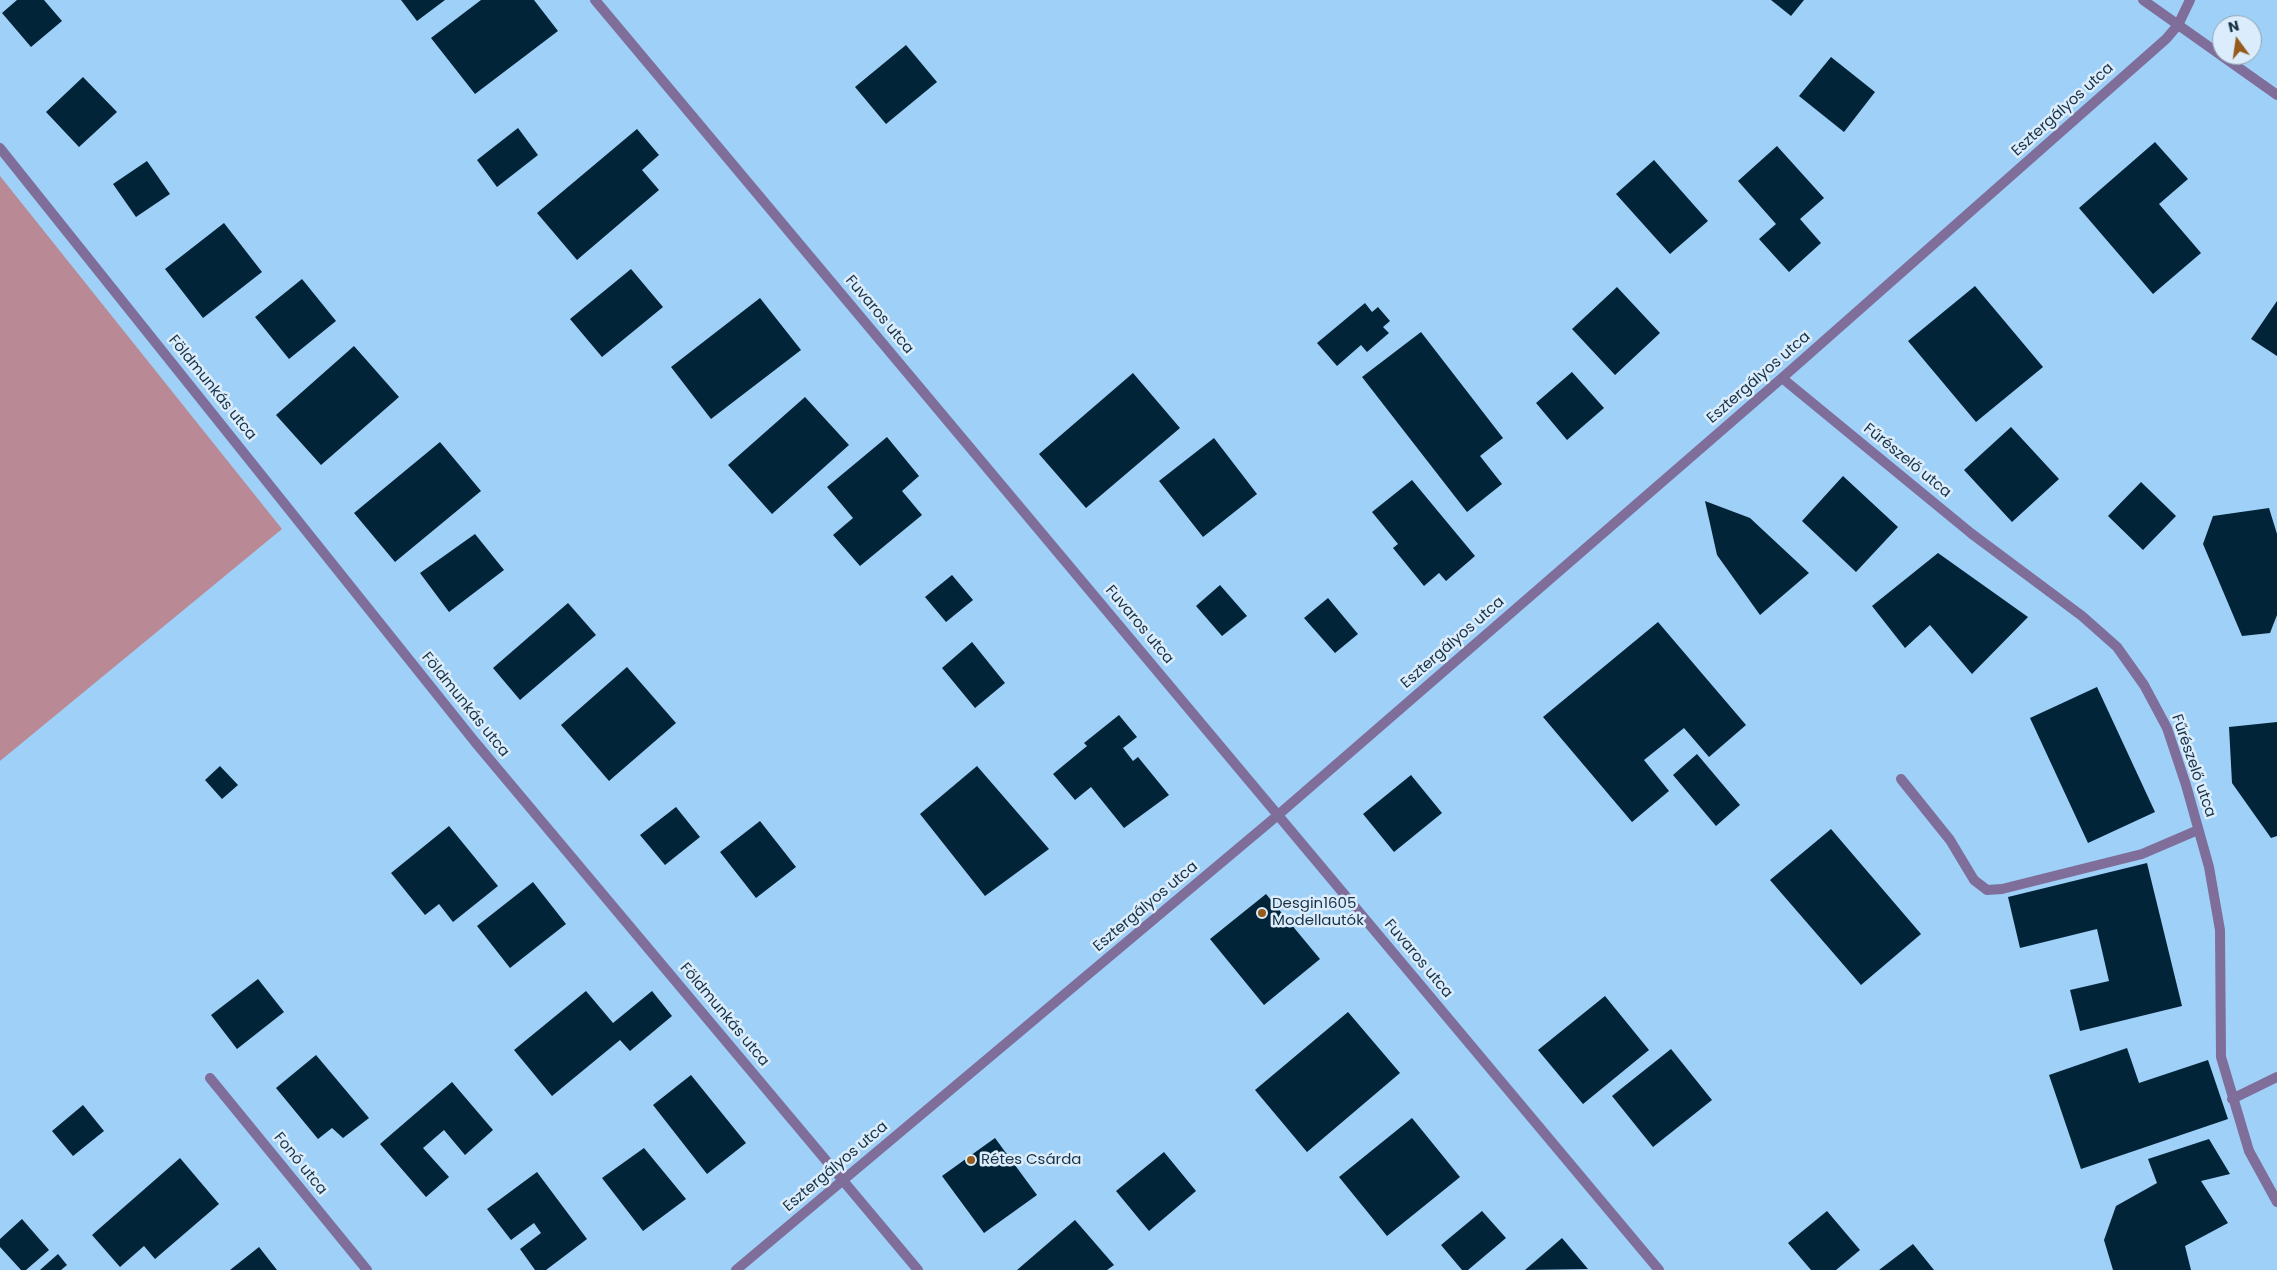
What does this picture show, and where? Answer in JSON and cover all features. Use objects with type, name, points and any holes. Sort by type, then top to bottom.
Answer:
[{"type":"street","name":"Fuvaros utca","points":[[595,0],[1659,1270]]},
{"type":"street","points":[[2143,0],[2277,95]]},
{"type":"street","name":"Esztergályos utca","points":[[736,1270],[1278,815],[1782,378],[2166,38],[2178,25],[2190,0]]},
{"type":"street","name":"Földmunkás utca","points":[[0,148],[475,742],[918,1270]]},
{"type":"street","name":"Fűrészelő utca","points":[[1782,378],[1972,534],[2082,616],[2117,648],[2144,685],[2167,728],[2209,867],[2220,930],[2221,1057],[2248,1151],[2277,1202]]},
{"type":"street","points":[[1901,779],[1950,840],[1974,880],[1987,890],[2002,889],[2142,854],[2198,830]]},
{"type":"street","points":[[2232,1099],[2277,1077]]},
{"type":"street","name":"Fonó utca","points":[[210,1078],[367,1270]]},
{"type":"shaded area","points":[[0,176],[282,529],[0,761]]},
{"type":"building","points":[[17,0],[44,0],[62,21],[31,47],[2,13]]},
{"type":"building","points":[[401,0],[445,0],[417,21]]},
{"type":"building","points":[[481,0],[534,0],[558,31],[475,94],[431,38]]},
{"type":"building","points":[[1771,0],[1804,0],[1791,16]]},
{"type":"building","points":[[906,45],[937,82],[886,124],[855,87]]},
{"type":"building","points":[[1831,57],[1875,92],[1844,132],[1799,96]]},
{"type":"building","points":[[83,77],[117,112],[79,147],[46,112]]},
{"type":"building","points":[[518,128],[538,155],[497,187],[477,160]]},
{"type":"building","points":[[637,129],[659,155],[642,170],[659,190],[577,260],[537,213]]},
{"type":"building","points":[[2155,142],[2188,179],[2159,204],[2201,253],[2153,294],[2079,208]]},
{"type":"building","points":[[1777,146],[1824,198],[1800,219],[1821,243],[1789,272],[1759,239],[1776,224],[1738,181]]},
{"type":"building","points":[[1654,160],[1708,221],[1670,254],[1616,194]]},
{"type":"building","points":[[147,161],[170,194],[136,217],[113,184]]},
{"type":"building","points":[[224,223],[262,272],[203,318],[165,269]]},
{"type":"building","points":[[631,269],[663,307],[602,357],[570,319]]},
{"type":"building","points":[[302,279],[336,321],[289,359],[255,317]]},
{"type":"building","points":[[1975,286],[2043,367],[1976,422],[1908,341]]},
{"type":"building","points":[[1617,287],[1660,333],[1615,375],[1572,329]]},
{"type":"building","points":[[760,298],[801,350],[711,419],[671,367]]},
{"type":"building","points":[[2277,301],[2277,356],[2251,339]]},
{"type":"building","points":[[1365,303],[1372,312],[1378,307],[1390,321],[1383,327],[1389,333],[1367,352],[1361,345],[1337,366],[1317,343]]},
{"type":"building","points":[[1421,332],[1503,438],[1480,456],[1502,484],[1467,512],[1362,377]]},
{"type":"building","points":[[354,346],[399,397],[321,465],[276,415]]},
{"type":"building","points":[[1572,372],[1604,408],[1567,440],[1536,403]]},
{"type":"building","points":[[1133,373],[1180,428],[1086,508],[1039,454]]},
{"type":"building","points":[[805,397],[849,445],[772,514],[728,465]]},
{"type":"building","points":[[2011,427],[2059,479],[2012,522],[1964,470]]},
{"type":"building","points":[[887,437],[919,476],[902,491],[922,515],[860,566],[833,535],[853,518],[827,487]]},
{"type":"building","points":[[1214,438],[1257,494],[1203,537],[1159,481]]},
{"type":"building","points":[[440,442],[481,491],[395,562],[354,513]]},
{"type":"building","points":[[1843,476],[1898,527],[1856,572],[1802,521]]},
{"type":"building","points":[[1412,480],[1475,556],[1446,581],[1439,573],[1424,586],[1393,548],[1398,544],[1372,512]]},
{"type":"building","points":[[2141,482],[2176,516],[2143,550],[2108,516]]},
{"type":"building","points":[[1705,501],[1750,518],[1809,573],[1760,615],[1717,555]]},
{"type":"building","points":[[2269,508],[2277,534],[2277,615],[2270,633],[2242,636],[2203,544],[2213,516]]},
{"type":"building","points":[[475,534],[504,570],[449,612],[420,573]]},
{"type":"building","points":[[1938,553],[2028,617],[1972,674],[1930,625],[1905,648],[1872,606]]},
{"type":"building","points":[[952,575],[973,600],[946,622],[925,597]]},
{"type":"building","points":[[1220,585],[1247,616],[1222,636],[1196,606]]},
{"type":"building","points":[[1328,598],[1358,634],[1335,653],[1304,618]]},
{"type":"building","points":[[568,603],[596,635],[520,700],[493,668]]},
{"type":"building","points":[[1658,622],[1746,725],[1709,757],[1684,728],[1644,760],[1669,791],[1632,822],[1543,717]]},
{"type":"building","points":[[972,642],[1005,683],[975,708],[942,668]]},
{"type":"building","points":[[627,667],[676,723],[609,781],[561,725]]},
{"type":"building","points":[[2097,687],[2155,812],[2088,843],[2030,718]]},
{"type":"building","points":[[1119,715],[1137,737],[1123,748],[1133,761],[1138,757],[1169,795],[1124,828],[1091,787],[1075,800],[1053,774],[1087,746],[1084,743]]},
{"type":"building","points":[[2277,722],[2277,836],[2271,838],[2232,783],[2229,727]]},
{"type":"building","points":[[1697,754],[1740,805],[1716,826],[1673,775]]},
{"type":"building","points":[[220,766],[238,785],[222,799],[205,780]]},
{"type":"building","points":[[977,766],[1049,849],[985,896],[920,814]]},
{"type":"building","points":[[1411,775],[1442,813],[1394,852],[1363,814]]},
{"type":"building","points":[[676,807],[700,837],[665,865],[640,835]]},
{"type":"building","points":[[760,821],[796,867],[756,898],[720,852]]},
{"type":"building","points":[[449,826],[498,886],[453,922],[439,904],[425,915],[391,873]]},
{"type":"building","points":[[1831,829],[1921,934],[1861,985],[1770,880]]},
{"type":"building","points":[[2147,863],[2182,1006],[2080,1031],[2070,990],[2109,981],[2097,929],[2020,948],[2008,897]]},
{"type":"building","points":[[533,882],[566,924],[510,968],[477,926]]},
{"type":"building","points":[[1266,894],[1320,959],[1264,1005],[1210,939]]},
{"type":"building","points":[[258,979],[284,1012],[237,1049],[211,1015]]},
{"type":"building","points":[[586,991],[613,1023],[652,991],[672,1016],[630,1051],[620,1040],[552,1096],[514,1050]]},
{"type":"building","points":[[1605,996],[1649,1050],[1583,1104],[1538,1050]]},
{"type":"building","points":[[1348,1012],[1400,1073],[1307,1152],[1255,1090]]},
{"type":"building","points":[[2127,1048],[2139,1083],[2208,1060],[2228,1119],[2081,1169],[2049,1075]]},
{"type":"building","points":[[1671,1049],[1712,1100],[1653,1147],[1612,1096]]},
{"type":"building","points":[[316,1055],[369,1118],[343,1138],[332,1128],[318,1139],[276,1088]]},
{"type":"building","points":[[691,1075],[746,1143],[707,1174],[653,1105]]},
{"type":"building","points":[[452,1082],[493,1130],[465,1155],[444,1130],[423,1148],[449,1177],[426,1197],[380,1144]]},
{"type":"building","points":[[83,1105],[104,1131],[73,1156],[52,1131]]},
{"type":"building","points":[[1412,1118],[1460,1177],[1387,1236],[1339,1177]]},
{"type":"building","points":[[995,1138],[1037,1195],[984,1233],[942,1176]]},
{"type":"building","points":[[2209,1139],[2230,1174],[2201,1181],[2228,1223],[2185,1246],[2191,1270],[2113,1270],[2104,1240],[2116,1206],[2157,1183],[2148,1159]]},
{"type":"building","points":[[644,1148],[686,1199],[643,1231],[602,1178]]},
{"type":"building","points":[[1164,1152],[1196,1191],[1149,1231],[1116,1191]]},
{"type":"building","points":[[180,1158],[219,1204],[155,1259],[144,1246],[120,1267],[92,1235]]},
{"type":"building","points":[[537,1172],[587,1239],[546,1270],[535,1270],[520,1249],[541,1233],[534,1223],[511,1240],[487,1209]]},
{"type":"building","points":[[1482,1211],[1506,1238],[1468,1270],[1462,1270],[1441,1245]]},
{"type":"building","points":[[1827,1211],[1860,1250],[1836,1270],[1811,1270],[1788,1243]]},
{"type":"building","points":[[22,1219],[49,1250],[26,1270],[21,1270],[0,1247],[0,1239]]},
{"type":"building","points":[[1075,1220],[1114,1265],[1107,1270],[1017,1270]]},
{"type":"building","points":[[1562,1238],[1588,1269],[1525,1270]]},
{"type":"building","points":[[1913,1244],[1934,1270],[1879,1270]]},
{"type":"building","points":[[259,1247],[277,1270],[230,1270]]},
{"type":"building","points":[[58,1254],[67,1265],[61,1270],[40,1270]]},
{"type":"place","name":"Desgin1605 Modellautók","points":[[1262,913]]},
{"type":"place","name":"Rétes Csárda","points":[[971,1160]]}]
